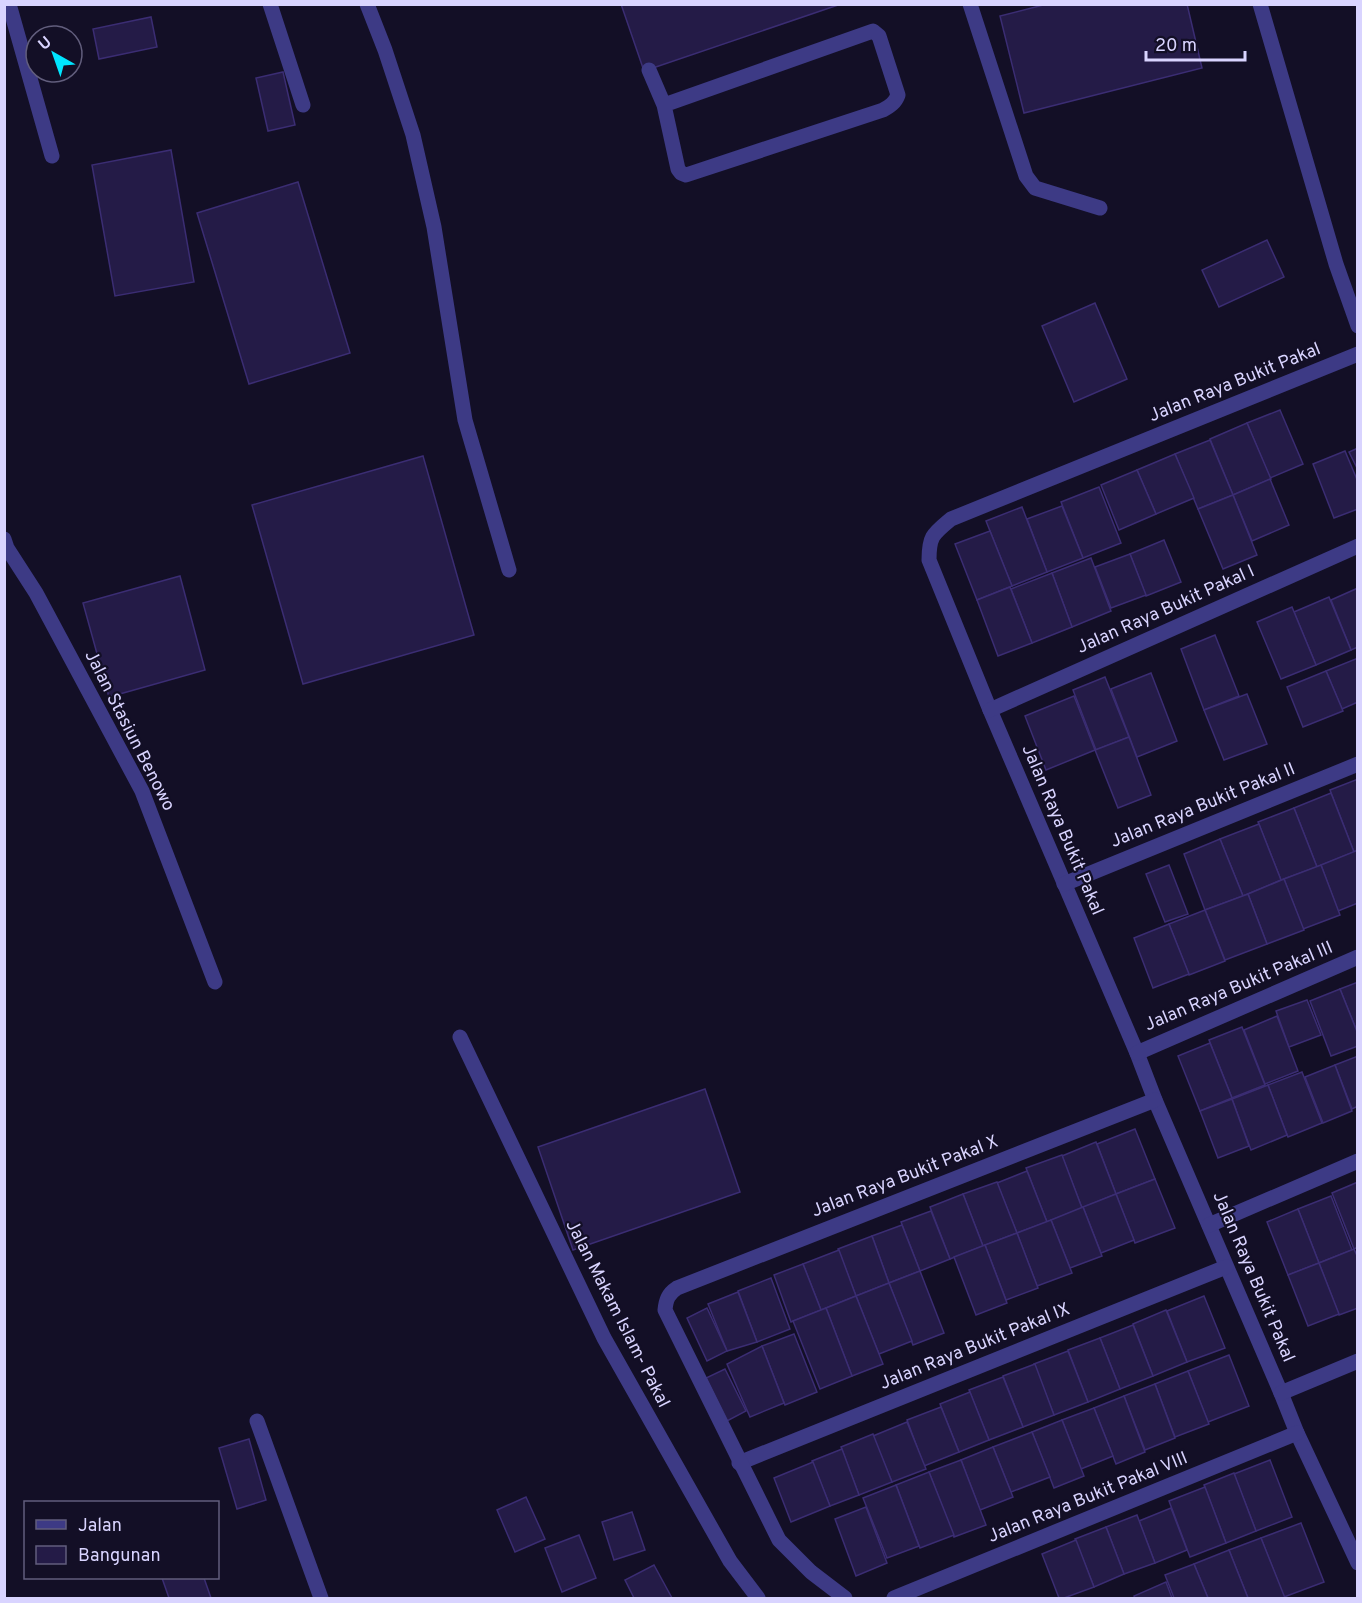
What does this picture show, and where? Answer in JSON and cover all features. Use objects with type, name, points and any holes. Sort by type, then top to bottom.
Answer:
[{"type":"street","points":[[9,4],[52,156]]},
{"type":"street","points":[[270,4],[303,105]]},
{"type":"street","points":[[367,4],[413,135],[434,227],[465,420],[509,570]]},
{"type":"street","points":[[970,4],[1026,176],[1035,188],[1100,208]]},
{"type":"street","points":[[1260,4],[1336,264],[1358,326]]},
{"type":"street","points":[[649,70],[664,105],[678,169],[686,175],[883,110],[892,105],[898,94],[879,36],[873,31],[664,105]]},
{"type":"street","name":"Jalan Raya Bukit Pakal","points":[[1357,1563],[1297,1433],[990,710],[929,560],[929,544],[936,531],[951,519],[1358,354]]},
{"type":"street","name":"Jalan Stasiun Benowo","points":[[4,539],[36,593],[142,791],[215,982]]},
{"type":"street","name":"Jalan Raya Bukit Pakal I","points":[[990,710],[1358,546]]},
{"type":"street","name":"Jalan Raya Bukit Pakal II","points":[[1064,884],[1358,764]]},
{"type":"street","name":"Jalan Raya Bukit Pakal III","points":[[1137,1053],[1358,957]]},
{"type":"street","name":"Jalan Makam Islam- Pakal","points":[[460,1037],[604,1338],[730,1562],[758,1599]]},
{"type":"street","name":"Jalan Raya Bukit Pakal X","points":[[739,1462],[665,1310],[670,1293],[1155,1100]]},
{"type":"street","points":[[1209,1225],[1358,1161]]},
{"type":"street","name":"Jalan Raya Bukit Pakal IX","points":[[739,1462],[1226,1267]]},
{"type":"street","points":[[1281,1393],[1358,1361]]},
{"type":"street","points":[[257,1421],[321,1599]]},
{"type":"street","name":"Jalan Raya Bukit Pakal VIII","points":[[894,1599],[1297,1433]]},
{"type":"street","points":[[739,1462],[779,1540],[811,1572],[845,1599]]},
{"type":"building","points":[[621,4],[841,4],[644,71]]},
{"type":"building","points":[[1047,4],[1187,4],[1202,68],[1024,113],[1000,16]]},
{"type":"building","points":[[151,17],[157,47],[99,59],[93,29]]},
{"type":"building","points":[[283,72],[295,125],[268,131],[256,78]]},
{"type":"building","points":[[171,150],[194,282],[115,296],[92,165]]},
{"type":"building","points":[[298,182],[350,353],[249,384],[197,213]]},
{"type":"building","points":[[1267,240],[1284,277],[1219,307],[1202,270]]},
{"type":"building","points":[[1095,303],[1127,379],[1074,402],[1042,326]]},
{"type":"building","points":[[1280,410],[1303,464],[1270,478],[1247,423]]},
{"type":"building","points":[[1247,423],[1271,479],[1233,495],[1210,439]]},
{"type":"building","points":[[1210,440],[1233,495],[1198,509],[1175,454]]},
{"type":"building","points":[[1358,448],[1358,470],[1349,452]]},
{"type":"building","points":[[1345,451],[1358,482],[1358,509],[1334,518],[1313,464]]},
{"type":"building","points":[[1175,454],[1194,498],[1156,514],[1137,470]]},
{"type":"building","points":[[423,456],[474,635],[303,684],[252,505]]},
{"type":"building","points":[[1137,470],[1156,514],[1119,530],[1101,485]]},
{"type":"building","points":[[1270,479],[1289,525],[1252,541],[1233,495]]},
{"type":"building","points":[[1099,487],[1121,543],[1083,558],[1061,502]]},
{"type":"building","points":[[1233,495],[1257,555],[1223,569],[1198,509]]},
{"type":"building","points":[[1062,506],[1083,558],[1047,572],[1027,519]]},
{"type":"building","points":[[1022,507],[1047,572],[1012,586],[986,521]]},
{"type":"building","points":[[990,531],[1012,586],[977,600],[955,544]]},
{"type":"building","points":[[1164,540],[1181,582],[1146,596],[1130,554]]},
{"type":"building","points":[[1130,554],[1146,595],[1111,608],[1095,567]]},
{"type":"building","points":[[1091,558],[1111,611],[1072,627],[1052,573]]},
{"type":"building","points":[[1052,573],[1072,627],[1032,643],[1011,589]]},
{"type":"building","points":[[180,576],[205,670],[109,697],[83,603]]},
{"type":"building","points":[[1010,587],[1032,643],[998,656],[977,600]]},
{"type":"building","points":[[1358,588],[1358,647],[1351,650],[1331,600]]},
{"type":"building","points":[[1329,597],[1351,650],[1316,665],[1294,612]]},
{"type":"building","points":[[1292,607],[1316,665],[1281,679],[1257,622]]},
{"type":"building","points":[[1215,635],[1239,696],[1204,710],[1181,649]]},
{"type":"building","points":[[1358,658],[1358,702],[1342,709],[1326,671]]},
{"type":"building","points":[[1326,671],[1343,711],[1303,727],[1287,687]]},
{"type":"building","points":[[1151,673],[1177,741],[1137,757],[1111,689]]},
{"type":"building","points":[[1105,677],[1129,737],[1096,750],[1073,690]]},
{"type":"building","points":[[1247,694],[1267,744],[1224,760],[1204,710]]},
{"type":"building","points":[[1074,696],[1095,750],[1046,770],[1025,716]]},
{"type":"building","points":[[1129,737],[1151,795],[1118,808],[1095,750]]},
{"type":"building","points":[[1358,779],[1358,850],[1354,852],[1330,790]]},
{"type":"building","points":[[1331,793],[1354,852],[1317,867],[1294,808]]},
{"type":"building","points":[[1294,808],[1317,867],[1281,880],[1258,822]]},
{"type":"building","points":[[1259,824],[1281,880],[1243,896],[1220,839]]},
{"type":"building","points":[[1220,839],[1243,896],[1205,910],[1184,854]]},
{"type":"building","points":[[1358,850],[1358,903],[1338,911],[1321,865]]},
{"type":"building","points":[[1169,865],[1188,914],[1165,922],[1146,874]]},
{"type":"building","points":[[1321,865],[1340,915],[1303,929],[1284,879]]},
{"type":"building","points":[[1284,879],[1304,930],[1267,944],[1248,894]]},
{"type":"building","points":[[1248,894],[1267,944],[1225,960],[1205,910]]},
{"type":"building","points":[[1205,910],[1225,961],[1189,975],[1169,924]]},
{"type":"building","points":[[1169,924],[1189,974],[1153,988],[1134,938]]},
{"type":"building","points":[[1358,982],[1358,1034],[1340,989]]},
{"type":"building","points":[[1340,989],[1358,1034],[1358,1046],[1331,1056],[1310,1001]]},
{"type":"building","points":[[1307,1000],[1321,1035],[1289,1047],[1276,1011]]},
{"type":"building","points":[[1277,1016],[1298,1071],[1265,1084],[1244,1030]]},
{"type":"building","points":[[1242,1027],[1265,1085],[1232,1098],[1209,1040]]},
{"type":"building","points":[[1210,1043],[1232,1098],[1200,1111],[1178,1056]]},
{"type":"building","points":[[1358,1056],[1358,1106],[1352,1109],[1335,1065]]},
{"type":"building","points":[[1335,1065],[1352,1111],[1323,1123],[1305,1077]]},
{"type":"building","points":[[1302,1072],[1322,1123],[1288,1137],[1268,1085]]},
{"type":"building","points":[[1268,1085],[1287,1135],[1251,1150],[1232,1099]]},
{"type":"building","points":[[705,1089],[740,1192],[573,1250],[538,1147]]},
{"type":"building","points":[[1232,1099],[1249,1146],[1218,1158],[1200,1111]]},
{"type":"building","points":[[1135,1129],[1155,1179],[1116,1194],[1097,1144]]},
{"type":"building","points":[[1096,1142],[1116,1194],[1082,1208],[1062,1156]]},
{"type":"building","points":[[1062,1155],[1082,1208],[1047,1222],[1026,1168]]},
{"type":"building","points":[[1027,1171],[1047,1222],[1017,1233],[997,1183]]},
{"type":"building","points":[[1155,1179],[1175,1228],[1135,1243],[1116,1194]]},
{"type":"building","points":[[997,1182],[1017,1233],[983,1246],[963,1194]]},
{"type":"building","points":[[1358,1182],[1358,1247],[1354,1249],[1332,1193]]},
{"type":"building","points":[[963,1194],[983,1246],[950,1259],[930,1207]]},
{"type":"building","points":[[1116,1194],[1134,1240],[1101,1253],[1083,1207]]},
{"type":"building","points":[[1331,1196],[1352,1250],[1319,1263],[1298,1209]]},
{"type":"building","points":[[1083,1207],[1102,1256],[1070,1268],[1051,1220]]},
{"type":"building","points":[[1298,1209],[1319,1263],[1288,1275],[1267,1222]]},
{"type":"building","points":[[931,1211],[950,1259],[920,1271],[901,1222]]},
{"type":"building","points":[[1051,1220],[1072,1273],[1037,1286],[1017,1233]]},
{"type":"building","points":[[902,1225],[920,1271],[889,1283],[872,1236]]},
{"type":"building","points":[[1017,1233],[1038,1288],[1006,1300],[985,1245]]},
{"type":"building","points":[[872,1236],[889,1283],[856,1296],[838,1249]]},
{"type":"building","points":[[985,1245],[1007,1303],[976,1315],[954,1257]]},
{"type":"building","points":[[1354,1249],[1358,1258],[1358,1308],[1339,1315],[1319,1263]]},
{"type":"building","points":[[839,1250],[856,1296],[821,1310],[803,1264]]},
{"type":"building","points":[[1319,1263],[1339,1314],[1308,1326],[1288,1275]]},
{"type":"building","points":[[803,1264],[821,1310],[791,1322],[774,1275]]},
{"type":"building","points":[[920,1271],[944,1333],[913,1345],[889,1283]]},
{"type":"building","points":[[771,1278],[790,1329],[757,1342],[738,1291]]},
{"type":"building","points":[[889,1283],[912,1341],[879,1354],[856,1296]]},
{"type":"building","points":[[738,1292],[757,1342],[727,1351],[708,1304]]},
{"type":"building","points":[[856,1296],[883,1364],[852,1376],[826,1308]]},
{"type":"building","points":[[1204,1296],[1225,1348],[1187,1362],[1167,1311]]},
{"type":"building","points":[[707,1308],[727,1351],[707,1361],[687,1318]]},
{"type":"building","points":[[826,1308],[852,1376],[820,1389],[793,1321]]},
{"type":"building","points":[[1166,1310],[1187,1362],[1153,1376],[1133,1324]]},
{"type":"building","points":[[1133,1325],[1153,1376],[1120,1389],[1100,1338]]},
{"type":"building","points":[[794,1334],[817,1392],[785,1405],[762,1346]]},
{"type":"building","points":[[1100,1338],[1120,1389],[1088,1402],[1068,1350]]},
{"type":"building","points":[[762,1346],[784,1403],[750,1417],[727,1364]]},
{"type":"building","points":[[1068,1351],[1088,1402],[1054,1415],[1034,1364]]},
{"type":"building","points":[[1229,1355],[1249,1406],[1208,1422],[1188,1371]]},
{"type":"building","points":[[1035,1364],[1054,1415],[1023,1427],[1003,1376]]},
{"type":"building","points":[[725,1369],[746,1411],[727,1421],[706,1378]]},
{"type":"building","points":[[1188,1371],[1209,1424],[1175,1437],[1155,1384]]},
{"type":"building","points":[[1003,1377],[1023,1427],[989,1440],[969,1390]]},
{"type":"building","points":[[1155,1384],[1175,1438],[1145,1450],[1124,1396]]},
{"type":"building","points":[[970,1392],[989,1440],[959,1452],[940,1404]]},
{"type":"building","points":[[1124,1396],[1145,1452],[1116,1464],[1094,1408]]},
{"type":"building","points":[[941,1407],[959,1452],[924,1466],[907,1420]]},
{"type":"building","points":[[1094,1408],[1113,1456],[1081,1469],[1062,1420]]},
{"type":"building","points":[[1062,1420],[1084,1476],[1054,1488],[1032,1432]]},
{"type":"building","points":[[907,1422],[926,1469],[892,1482],[873,1436]]},
{"type":"building","points":[[1032,1432],[1050,1477],[1011,1492],[993,1447]]},
{"type":"building","points":[[873,1434],[892,1482],[859,1495],[841,1447]]},
{"type":"building","points":[[249,1439],[266,1500],[237,1509],[219,1448]]},
{"type":"building","points":[[993,1447],[1013,1497],[980,1510],[961,1460]]},
{"type":"building","points":[[842,1449],[859,1495],[830,1506],[812,1461]]},
{"type":"building","points":[[961,1460],[986,1525],[954,1537],[929,1472]]},
{"type":"building","points":[[1270,1460],[1292,1517],[1256,1531],[1234,1474]]},
{"type":"building","points":[[813,1462],[830,1506],[791,1522],[774,1478]]},
{"type":"building","points":[[929,1472],[954,1535],[920,1548],[896,1485]]},
{"type":"building","points":[[1234,1473],[1256,1531],[1226,1543],[1204,1485]]},
{"type":"building","points":[[896,1485],[919,1546],[887,1558],[863,1498]]},
{"type":"building","points":[[1205,1487],[1226,1543],[1190,1557],[1169,1501]]},
{"type":"building","points":[[526,1497],[545,1539],[515,1552],[497,1510]]},
{"type":"building","points":[[866,1507],[887,1563],[856,1576],[835,1519]]},
{"type":"building","points":[[1171,1508],[1187,1550],[1155,1563],[1139,1521]]},
{"type":"building","points":[[632,1512],[645,1550],[614,1560],[602,1522]]},
{"type":"building","points":[[1137,1515],[1155,1563],[1124,1574],[1106,1527]]},
{"type":"building","points":[[1301,1523],[1324,1582],[1284,1597],[1261,1538]]},
{"type":"building","points":[[1106,1527],[1124,1574],[1094,1587],[1075,1539]]},
{"type":"building","points":[[579,1535],[596,1578],[562,1592],[545,1548]]},
{"type":"building","points":[[1261,1538],[1285,1598],[1248,1598],[1229,1550]]},
{"type":"building","points":[[1076,1540],[1094,1587],[1059,1598],[1042,1554]]},
{"type":"building","points":[[1229,1550],[1248,1598],[1208,1598],[1194,1564]]},
{"type":"building","points":[[1194,1564],[1208,1598],[1174,1598],[1165,1575]]},
{"type":"building","points":[[654,1565],[672,1598],[634,1598],[625,1580]]},
{"type":"building","points":[[162,1579],[204,1579],[211,1598],[169,1598]]},
{"type":"building","points":[[1166,1582],[1172,1598],[1135,1598],[1134,1596]]}]
